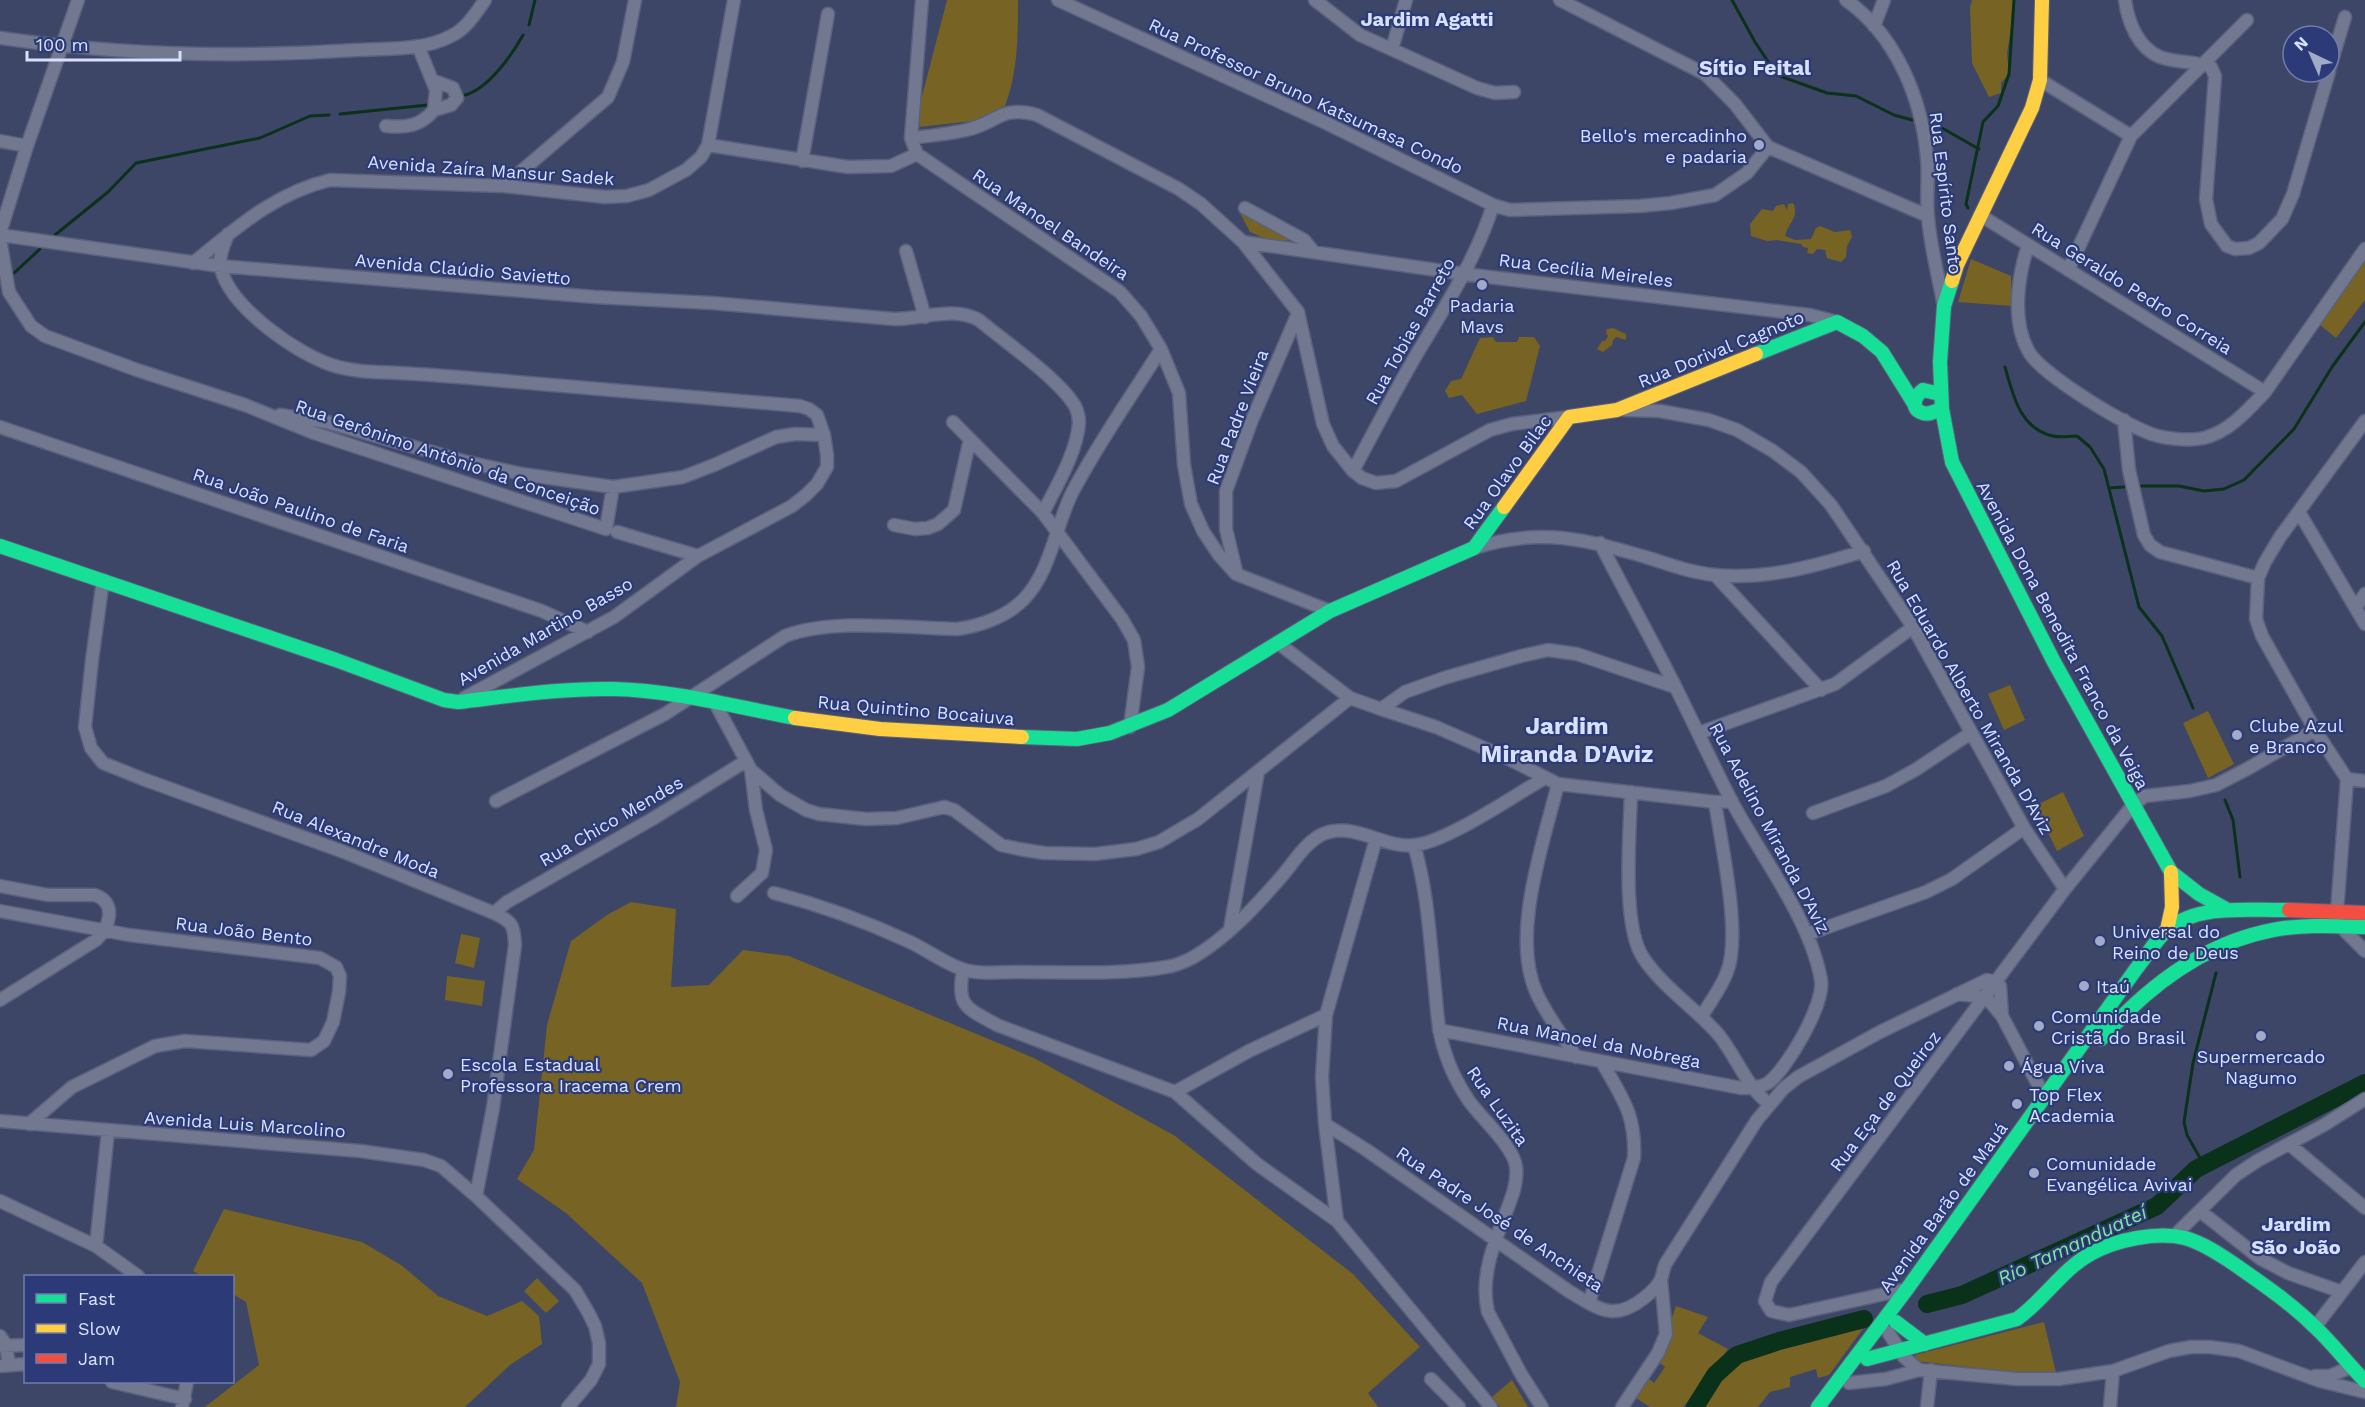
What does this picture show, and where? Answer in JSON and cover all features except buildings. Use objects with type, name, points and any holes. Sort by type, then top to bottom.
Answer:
[{"type":"street","points":[[78,0],[27,146],[0,236],[9,292],[31,326],[45,336],[137,370],[273,415]]},
{"type":"street","points":[[0,38],[62,47],[136,52],[289,53],[418,46],[452,36],[463,28],[485,0]]},
{"type":"street","points":[[504,186],[608,97],[623,63],[635,0]]},
{"type":"street","points":[[734,0],[708,145],[848,167],[891,166],[917,154],[911,138],[922,0]]},
{"type":"street","name":"Rua Professor Bruno Katsumasa Condo","points":[[1058,0],[1328,124],[1493,205],[1510,210],[1640,206],[1715,195],[1747,173],[1768,147]]},
{"type":"street","points":[[1315,0],[1360,35],[1477,88],[1496,93],[1514,92]]},
{"type":"street","points":[[1392,49],[1406,0]]},
{"type":"street","points":[[1560,0],[1705,74],[1735,104],[1768,147],[1928,216]]},
{"type":"street","name":"Rua Espírito Santo","points":[[1846,0],[1874,26],[1894,53],[1909,80],[1919,113],[1927,156],[1928,216],[1944,306]]},
{"type":"street","points":[[1874,26],[1884,0]]},
{"type":"street","points":[[1941,394],[1927,389],[1917,401],[1926,413],[1942,409],[1940,362],[1944,306],[1957,265],[2032,108],[2040,80],[2042,0]]},
{"type":"street","points":[[2125,0],[2132,25],[2143,44],[2160,57],[2211,67],[2215,76],[2206,199],[2211,224],[2227,246],[2235,249],[2249,248],[2259,243],[2282,219],[2292,194],[2325,84]]},
{"type":"street","points":[[802,161],[828,14]]},
{"type":"street","points":[[2341,30],[2345,17]]},
{"type":"street","points":[[2068,270],[2131,136],[2247,20]]},
{"type":"street","points":[[418,46],[437,98],[434,110]]},
{"type":"street","points":[[386,126],[404,128],[412,126],[434,110],[452,105],[457,98],[453,88],[432,80]]},
{"type":"street","points":[[2040,80],[2131,136]]},
{"type":"street","points":[[911,138],[968,130],[1014,111],[1037,115],[1179,189],[1201,204],[1243,242],[1298,312]]},
{"type":"street","points":[[0,141],[27,146]]},
{"type":"street","name":"Avenida Zaíra Mansur Sadek","points":[[193,263],[244,220],[278,199],[308,185],[330,180],[504,186],[605,197],[627,196],[649,190],[686,170],[701,157],[708,145]]},
{"type":"street","name":"Rua Manoel Bandeira","points":[[917,154],[1120,292],[1141,316],[1161,349],[1179,393],[1184,465],[1191,504],[1203,531],[1219,555],[1236,574],[1330,611]]},
{"type":"street","name":"Rua Tobias Barreto","points":[[1353,471],[1411,364],[1464,274],[1487,226],[1493,205]]},
{"type":"street","points":[[1245,208],[1304,240],[1313,251]]},
{"type":"street","name":"Rua Geraldo Pedro Correia","points":[[1980,215],[2265,392]]},
{"type":"street","points":[[220,266],[221,251],[228,234]]},
{"type":"street","name":"Avenida Claúdio Savietto","points":[[0,236],[220,266],[595,297],[712,303],[894,319],[968,314],[979,320],[1045,374],[1076,407],[1079,422],[1075,441],[1060,480],[1043,513]]},
{"type":"street","name":"Rua Cecília Meireles","points":[[1243,242],[1464,274],[1810,315],[1837,322],[1863,336],[1882,352],[1900,381],[1917,401],[1952,462]]},
{"type":"street","points":[[2028,245],[2024,258],[2018,312],[2023,337],[2029,352],[2041,368],[2124,420],[2156,435],[2180,439],[2203,438],[2224,429],[2250,408],[2265,392],[2365,249]]},
{"type":"street","points":[[906,251],[925,317]]},
{"type":"street","name":"Avenida Martino Basso","points":[[0,546],[336,660],[430,695],[458,702],[615,617],[698,556],[792,506],[811,490],[827,467],[824,435],[817,415],[800,406],[425,374],[361,371],[337,367],[314,359],[275,334],[233,292],[220,266]]},
{"type":"street","name":"Rua Eduardo Alberto Miranda D'Aviz","points":[[1298,312],[1323,424],[1334,446],[1353,471],[1362,478],[1376,483],[1396,481],[1490,430],[1512,424],[1617,410],[1660,411],[1708,420],[1737,430],[1801,472],[1832,505],[1913,627],[2024,828],[2065,889]]},
{"type":"street","name":"Rua Padre Vieira","points":[[1236,574],[1226,528],[1226,491],[1252,420],[1298,312]]},
{"type":"street","name":"Rua Dorival Cagnoto","points":[[1617,410],[1837,322]]},
{"type":"street","points":[[496,801],[665,714],[693,698],[772,644],[800,631],[825,626],[957,629],[974,627],[1010,610],[1034,587],[1066,504],[1086,467],[1161,349]]},
{"type":"street","name":"Avenida Dona Benedita Franco da Veiga","points":[[1942,409],[1952,462],[2054,662],[2171,872]]},
{"type":"street","name":"Rua Gerônimo Antônio da Conceição","points":[[273,415],[327,422],[463,461],[522,474],[613,487],[683,477],[776,437],[795,434],[824,435]]},
{"type":"street","name":"Rua Gerônimo Antônio da Conceição","points":[[273,415],[314,433],[612,531],[698,556]]},
{"type":"street","name":"Rua Olavo Bilac","points":[[1474,548],[1569,417]]},
{"type":"street","points":[[2124,420],[2129,470],[2144,534],[2150,545],[2160,552],[2258,578]]},
{"type":"street","points":[[2337,912],[2347,779],[2315,730],[2262,636],[2256,618],[2258,578],[2280,537],[2365,421]]},
{"type":"street","points":[[953,422],[1043,513],[1122,619],[1134,640],[1137,666],[1130,727]]},
{"type":"street","name":"Rua João Paulino de Faria","points":[[0,427],[542,611],[588,632]]},
{"type":"street","points":[[894,525],[915,529],[928,528],[938,524],[954,510],[970,439]]},
{"type":"street","points":[[612,531],[613,487]]},
{"type":"street","points":[[2300,512],[2365,624]]},
{"type":"street","points":[[1732,801],[1715,802],[1558,784],[1507,758],[1436,727],[1350,698],[1278,643],[1330,611],[1474,548],[1517,538],[1577,538],[1716,576],[1766,574],[1808,568],[1864,551]]},
{"type":"street","name":"Rua Adelino Miranda D'Aviz","points":[[1600,543],[1676,687],[1732,801],[1808,934],[1822,984],[1818,1002],[1798,1043],[1774,1077],[1765,1084],[1752,1088]]},
{"type":"street","points":[[1716,576],[1821,690]]},
{"type":"street","name":"Rua Alexandre Moda","points":[[104,580],[92,660],[86,727],[91,748],[103,763],[344,852],[494,913],[509,921],[513,926],[515,945],[492,1108],[476,1196]]},
{"type":"street","points":[[2356,607],[2365,594]]},
{"type":"street","points":[[1699,733],[1835,684],[1913,627]]},
{"type":"street","name":"Rua Quintino Bocaiuva","points":[[458,702],[551,691],[615,690],[693,698],[796,718],[880,729],[1077,739],[1110,734],[1168,710],[1278,643]]},
{"type":"street","points":[[1381,709],[1405,692],[1434,681],[1548,650],[1577,654],[1676,687]]},
{"type":"street","points":[[715,703],[749,766],[780,795],[806,810],[819,814],[866,819],[897,818],[944,807],[954,810],[1001,845],[1044,852],[1095,854],[1136,849],[1159,842],[1198,819],[1350,698]]},
{"type":"street","points":[[2133,805],[2145,795],[2190,791],[2216,785],[2247,770],[2315,730]]},
{"type":"street","points":[[1813,813],[1886,786],[1971,733]]},
{"type":"street","points":[[737,896],[762,873],[765,862],[766,850],[756,810],[749,766]]},
{"type":"street","name":"Rua Chico Mendes","points":[[494,913],[507,902],[749,766]]},
{"type":"street","points":[[1230,928],[1258,772]]},
{"type":"street","points":[[774,893],[798,899],[879,929],[933,953],[963,970],[975,972],[1144,970],[1168,967],[1203,951],[1255,907],[1307,847],[1320,836],[1335,831],[1354,832],[1376,839],[1414,845],[1426,843],[1465,825],[1545,778]]},
{"type":"street","points":[[2347,779],[2365,781]]},
{"type":"street","points":[[1558,784],[1529,903],[1525,946],[1527,967],[1536,994],[1576,1057]]},
{"type":"street","points":[[1631,792],[1629,849],[1631,926],[1636,945],[1644,959],[1659,976],[1702,1016],[1727,1046],[1752,1088],[1768,1104]]},
{"type":"street","points":[[1702,1016],[1727,973],[1732,952],[1731,917],[1715,802]]},
{"type":"street","name":"Rua Eça de Queiroz","points":[[1907,1289],[1789,1314],[1771,1311],[1765,1301],[1772,1282],[2065,889],[2133,805]]},
{"type":"street","points":[[1808,934],[1926,892],[1952,879],[2024,828]]},
{"type":"street","points":[[1337,1221],[1325,1124],[1322,1077],[1326,1015],[1376,839]]},
{"type":"street","name":"Rua Luzita","points":[[1414,845],[1422,872],[1439,1030],[1444,1052],[1468,1100],[1509,1150],[1516,1164],[1517,1180],[1514,1192],[1488,1264],[1485,1302],[1521,1374],[1542,1407]]},
{"type":"street","points":[[2171,872],[2199,894],[2234,913],[2238,923],[2234,938],[2225,945]]},
{"type":"street","points":[[2171,872],[2172,907],[2158,955],[2162,962],[2175,968],[2182,968]]},
{"type":"street","points":[[0,886],[29,893],[90,894],[101,897],[108,908],[109,915],[106,931],[96,940],[0,1000]]},
{"type":"street","name":"Avenida Barão de Mauá","points":[[1818,1407],[1907,1289],[2044,1096],[2163,935],[2195,915],[2226,909],[2365,913]]},
{"type":"street","points":[[0,911],[106,931]]},
{"type":"street","name":"Avenida Barão de Mauá","points":[[1832,1407],[2098,1043],[2126,1009],[2155,985],[2182,968],[2225,945],[2248,936],[2271,930],[2304,926],[2365,927]]},
{"type":"street","points":[[2341,927],[2365,951]]},
{"type":"street","name":"Rua João Bento","points":[[29,1124],[72,1087],[155,1046],[185,1041],[311,1050],[324,1041],[333,1022],[340,976],[336,967],[320,958],[106,931]]},
{"type":"street","points":[[963,970],[959,990],[962,1000],[971,1010],[996,1025],[1175,1092],[1257,1164],[1337,1221],[1491,1407]]},
{"type":"street","name":"Rua Padre José de Anchieta","points":[[1325,1124],[1365,1149],[1589,1304],[1620,1312],[1632,1307],[1648,1295],[1661,1280],[1666,1263],[1768,1104],[1798,1077],[1956,994],[1987,980],[1997,982]]},
{"type":"street","points":[[1997,982],[2001,990],[2002,1016]]},
{"type":"street","points":[[1956,994],[1986,997],[2002,1016],[2044,1096]]},
{"type":"street","points":[[1175,1092],[1250,1051],[1326,1015]]},
{"type":"street","name":"Rua Manoel da Nobrega","points":[[1439,1030],[1752,1088]]},
{"type":"street","points":[[1589,1304],[1634,1158],[1635,1135],[1631,1118],[1602,1062]]},
{"type":"street","points":[[2174,1236],[2236,1175],[2365,1099]]},
{"type":"street","name":"Avenida Luis Marcolino","points":[[0,1121],[360,1151],[424,1160],[452,1174],[575,1290],[596,1326],[599,1364],[591,1380],[568,1407]]},
{"type":"street","points":[[96,1246],[108,1131]]},
{"type":"street","points":[[2289,1144],[2365,1208]]},
{"type":"street","points":[[0,1201],[96,1246],[137,1275]]},
{"type":"street","points":[[2200,1211],[2261,1259],[2288,1273],[2342,1292]]},
{"type":"street","points":[[1867,1359],[2017,1319],[2028,1312],[2070,1268],[2096,1251],[2132,1241],[2174,1236],[2187,1238],[2212,1251],[2262,1285],[2314,1327],[2360,1373]]},
{"type":"street","points":[[2314,1327],[2365,1262]]},
{"type":"street","points":[[1622,1407],[1658,1353],[1666,1334],[1661,1280]]},
{"type":"street","points":[[1892,1327],[1925,1344]]},
{"type":"street","points":[[1892,1327],[1900,1351],[1925,1370],[1927,1407]]},
{"type":"street","points":[[24,1345],[2,1343],[5,1366],[24,1364]]},
{"type":"street","points":[[1849,1383],[1886,1379],[1925,1370],[2039,1380],[2059,1379],[2114,1371],[2169,1351],[2191,1347],[2210,1347],[2239,1351],[2335,1386],[2365,1392]]},
{"type":"street","points":[[2110,1407],[2114,1371]]},
{"type":"street","points":[[2311,1377],[2360,1373]]},
{"type":"street","points":[[1431,1380],[1459,1407]]},
{"type":"street","points":[[115,1383],[183,1403],[185,1383]]},
{"type":"shaded area","points":[[947,0],[1018,0],[1013,80],[1005,106],[973,121],[919,127],[921,100]]},
{"type":"shaded area","points":[[1972,0],[2014,0],[2007,53],[2009,74],[2001,83],[2001,93],[1989,97],[1972,63],[1970,8]]},
{"type":"shaded area","points":[[1793,203],[1795,212],[1785,236],[1795,240],[1811,239],[1816,228],[1820,226],[1835,232],[1850,230],[1852,237],[1847,246],[1846,257],[1841,262],[1827,258],[1825,250],[1817,249],[1813,254],[1807,253],[1808,248],[1801,244],[1777,240],[1767,241],[1751,236],[1750,224],[1762,209],[1773,211],[1776,206],[1784,204],[1787,210],[1788,204]]},
{"type":"shaded area","points":[[1245,209],[1292,234],[1288,241],[1266,239],[1250,232],[1240,213]]},
{"type":"shaded area","points":[[1971,259],[2011,276],[2012,306],[1958,302]]},
{"type":"shaded area","points":[[2365,259],[2365,300],[2336,338],[2320,325]]},
{"type":"shaded area","points":[[1613,328],[1626,334],[1626,340],[1616,337],[1612,345],[1603,352],[1597,349],[1608,336],[1607,329]]},
{"type":"shaded area","points":[[1493,337],[1496,342],[1517,342],[1519,337],[1534,337],[1540,346],[1526,401],[1477,414],[1462,395],[1449,398],[1445,391],[1451,381],[1461,379],[1480,338]]},
{"type":"shaded area","points":[[2010,685],[2025,720],[2004,730],[1988,694]]},
{"type":"shaded area","points":[[2208,711],[2234,764],[2208,778],[2183,723]]},
{"type":"shaded area","points":[[2063,792],[2084,836],[2057,851],[2035,806]]},
{"type":"shaded area","points":[[631,902],[676,909],[671,987],[709,985],[743,950],[789,956],[1034,1058],[1175,1136],[1353,1274],[1420,1347],[1368,1393],[1378,1407],[676,1407],[680,1382],[642,1283],[566,1213],[517,1179],[534,1150],[547,1025],[571,941],[607,915]]},
{"type":"shaded area","points":[[461,934],[480,938],[474,968],[455,963]]},
{"type":"shaded area","points":[[447,976],[485,981],[482,1006],[445,1000]]},
{"type":"shaded area","points":[[224,1209],[362,1242],[401,1265],[438,1296],[487,1316],[522,1301],[539,1316],[542,1344],[510,1365],[465,1407],[205,1407],[259,1365],[246,1302],[234,1295],[234,1275],[200,1275],[193,1271]]},
{"type":"shaded area","points":[[537,1278],[559,1301],[546,1313],[524,1291]]},
{"type":"shaded area","points":[[1676,1306],[1708,1317],[1698,1333],[1728,1349],[1704,1383],[1683,1407],[1650,1407],[1636,1398],[1649,1379],[1654,1383],[1665,1367],[1657,1361]]},
{"type":"shaded area","points":[[2044,1322],[2057,1377],[1915,1361],[1915,1355]]},
{"type":"shaded area","points":[[1864,1324],[1865,1326],[1829,1375],[1818,1378],[1816,1369],[1790,1377],[1790,1387],[1770,1392],[1758,1407],[1702,1407],[1724,1374],[1744,1357],[1795,1338]]},
{"type":"shaded area","points":[[1512,1380],[1528,1407],[1500,1407],[1492,1397]]},
{"type":"waterway","points":[[529,25],[535,0]]},
{"type":"waterway","points":[[1732,0],[1755,42],[1777,75],[1827,93],[1856,96],[1894,115],[1912,120]]},
{"type":"waterway","points":[[1968,208],[1966,204],[1983,122],[1998,106],[2009,74],[2014,0]]},
{"type":"waterway","points":[[465,95],[474,92],[491,79],[513,52],[523,35]]},
{"type":"waterway","points":[[340,114],[428,105]]},
{"type":"waterway","points":[[55,235],[108,192],[136,163],[260,138],[310,116],[329,115]]},
{"type":"waterway","points":[[1930,125],[1942,128],[1979,149]]},
{"type":"waterway","points":[[13,274],[40,249]]},
{"type":"waterway","points":[[2141,486],[2179,486],[2204,491],[2224,489],[2244,480],[2294,429],[2332,367],[2365,322]]},
{"type":"waterway","points":[[2005,367],[2011,389],[2025,418],[2042,432],[2053,436],[2077,436],[2090,447],[2104,469],[2139,607],[2162,636],[2193,708]]},
{"type":"waterway","points":[[2109,488],[2124,487]]},
{"type":"waterway","points":[[2225,800],[2233,820],[2240,877]]},
{"type":"waterway","points":[[2204,1165],[2187,1135],[2184,1122],[2193,1063],[2216,973]]},
{"type":"waterway","name":"Rio Tamanduateí","points":[[1927,1304],[1962,1295],[2157,1206],[2196,1169],[2365,1083]]},
{"type":"waterway","name":"Rio Tamanduateí","points":[[1695,1407],[1715,1375],[1737,1355],[1779,1341],[1864,1319]]},
{"type":"traffic: fast","points":[[1952,281],[1944,306],[1940,362],[1942,409],[1952,462],[2054,662],[2171,872],[2199,894],[2226,909]]},
{"type":"traffic: fast","points":[[1756,354],[1837,322],[1863,336],[1882,352],[1915,405]]},
{"type":"traffic: fast","points":[[1940,394],[1923,390],[1916,399],[1915,406],[1916,409],[1925,413],[1942,409]]},
{"type":"traffic: fast","points":[[1022,737],[1077,739],[1110,733],[1168,710],[1330,611],[1474,548],[1504,507]]},
{"type":"traffic: fast","points":[[0,546],[336,660],[444,700],[458,702],[574,690],[635,690],[704,700],[795,718]]},
{"type":"traffic: fast","points":[[1818,1407],[1907,1289],[2164,933],[2181,921],[2211,912],[2289,910]]},
{"type":"traffic: fast","points":[[2101,1039],[2157,985],[2200,956],[2223,945],[2247,936],[2284,928],[2365,927]]},
{"type":"traffic: fast","points":[[1867,1359],[2017,1319],[2071,1267],[2092,1253],[2113,1244],[2137,1238],[2174,1236],[2198,1243],[2218,1254],[2288,1303],[2307,1319],[2365,1381]]},
{"type":"traffic: fast","points":[[1896,1322],[1925,1344]]},
{"type":"traffic: slow","points":[[1952,281],[1957,265],[2032,108],[2040,80],[2042,0]]},
{"type":"traffic: slow","points":[[1504,507],[1569,417],[1617,410],[1756,354]]},
{"type":"traffic: slow","points":[[795,718],[880,729],[1022,737]]},
{"type":"traffic: slow","points":[[2167,930],[2172,907],[2171,872]]},
{"type":"traffic: jam","points":[[2289,910],[2365,913]]},
{"type":"place","name":"Bello's mercadinho e padaria","points":[[1759,145]]},
{"type":"place","name":"Padaria Mavs","points":[[1482,285]]},
{"type":"place","name":"Clube Azul e Branco","points":[[2237,735]]},
{"type":"place","name":"Universal do Reino de Deus","points":[[2100,941]]},
{"type":"place","name":"Itaú","points":[[2084,986]]},
{"type":"place","name":"Comunidade Cristã do Brasil","points":[[2039,1026]]},
{"type":"place","name":"Supermercado Nagumo","points":[[2261,1036]]},
{"type":"place","name":"Água Viva","points":[[2009,1066]]},
{"type":"place","name":"Escola Estadual Professora Iracema Crem","points":[[448,1074]]},
{"type":"place","name":"Top Flex Academia","points":[[2017,1104]]},
{"type":"place","name":"Comunidade Evangélica Avivai","points":[[2034,1173]]},
{"type":"district","name":"Jardim Agatti","points":[[1427,19]]},
{"type":"district","name":"Sítio Feital","points":[[1755,67]]},
{"type":"district","name":"Jardim Miranda D'Aviz","points":[[1567,740]]},
{"type":"district","name":"Jardim São João","points":[[2296,1236]]}]
